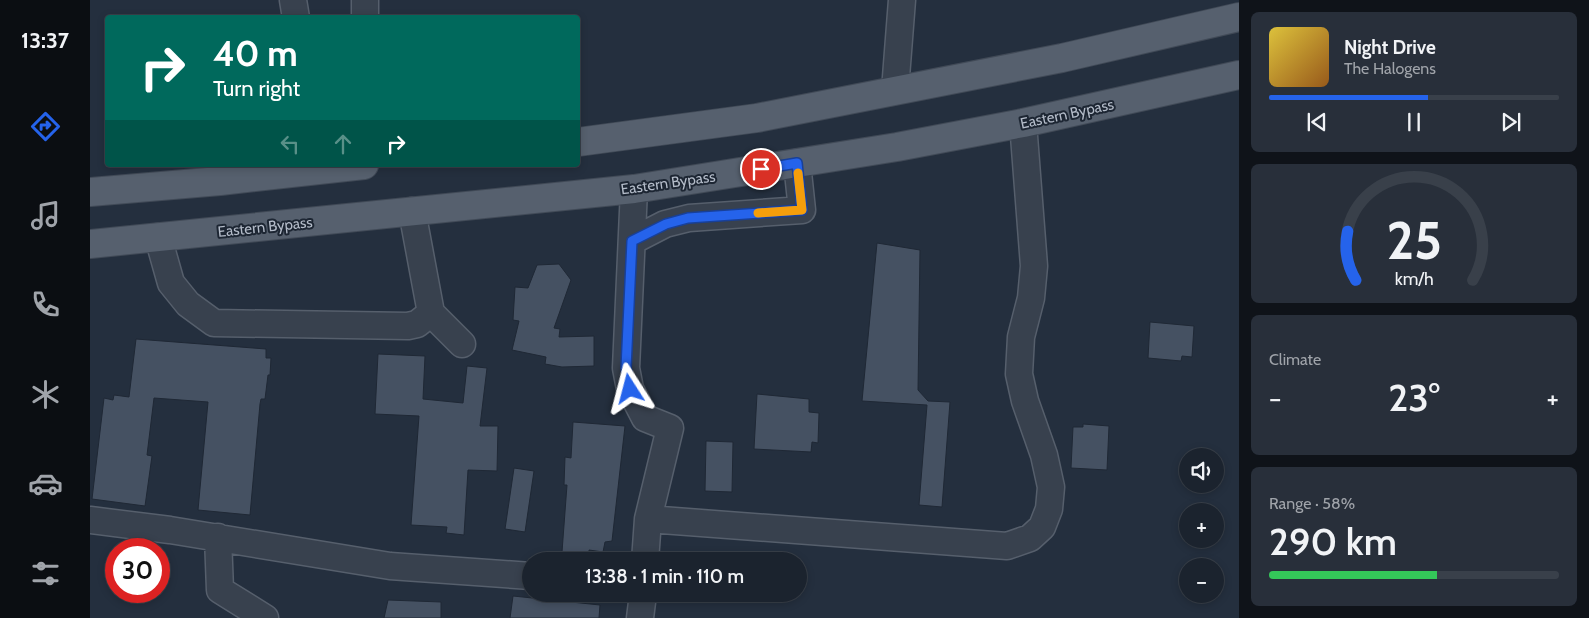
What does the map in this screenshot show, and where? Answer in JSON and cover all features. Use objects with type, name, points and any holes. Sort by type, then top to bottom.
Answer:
[{"type":"main road","points":[[580,142],[757,118],[1062,58],[1239,17]]},
{"type":"main road","name":"Eastern Bypass","points":[[90,244],[634,189],[897,147],[1023,124],[1239,75]]},
{"type":"main road","points":[[90,192],[220,181],[333,167]]},
{"type":"street","points":[[293,0],[296,15]]},
{"type":"street","points":[[365,0],[365,15]]},
{"type":"street","points":[[895,90],[902,0]]},
{"type":"street","points":[[648,519],[1007,546],[1030,538],[1042,527],[1049,509],[1051,487],[1044,455],[1025,400],[1019,374],[1021,337],[1031,298],[1034,266],[1023,124]]},
{"type":"street","points":[[632,241],[666,224],[688,218],[802,210],[797,163]]},
{"type":"street","points":[[634,189],[626,368],[630,389],[645,418],[670,428],[648,519],[646,552]]},
{"type":"street","points":[[412,211],[431,313],[462,344]]},
{"type":"street","points":[[158,237],[172,283],[188,304],[214,323],[408,326],[418,324],[431,313]]},
{"type":"street","points":[[90,520],[170,530],[390,566],[522,575]]},
{"type":"street","points":[[218,538],[220,590],[265,618]]},
{"type":"street","points":[[640,618],[642,602]]},
{"type":"building","points":[[877,243],[920,250],[918,390],[928,401],[950,402],[942,507],[919,505],[927,405],[862,401]]},
{"type":"building","points":[[559,264],[571,280],[554,328],[560,329],[559,337],[594,336],[594,366],[562,367],[545,364],[546,357],[512,350],[519,321],[513,320],[515,287],[528,288],[537,265]]},
{"type":"building","points":[[1150,322],[1194,326],[1192,357],[1182,356],[1181,361],[1148,358]]},
{"type":"building","points":[[136,339],[266,349],[266,358],[271,358],[270,375],[268,375],[265,399],[261,399],[260,404],[250,515],[198,510],[208,402],[154,398],[147,455],[152,456],[145,506],[92,499],[104,398],[113,400],[114,395],[129,397]]},
{"type":"building","points":[[378,354],[425,356],[423,399],[463,403],[467,366],[487,368],[480,426],[498,426],[497,471],[468,470],[464,535],[446,533],[447,527],[411,525],[419,416],[375,414]]},
{"type":"building","points":[[757,394],[809,399],[809,412],[819,413],[818,443],[812,442],[811,452],[754,449]]},
{"type":"building","points":[[573,422],[625,426],[612,541],[605,542],[603,552],[589,550],[589,552],[562,552],[567,485],[564,485],[565,457],[571,458]]},
{"type":"building","points":[[1083,424],[1109,426],[1107,470],[1071,468],[1073,427],[1083,427]]},
{"type":"building","points":[[706,441],[733,442],[732,492],[705,491]]},
{"type":"building","points":[[514,468],[534,471],[525,532],[505,529]]},
{"type":"building","points":[[513,596],[522,597],[522,602],[571,602],[600,605],[599,618],[510,618]]},
{"type":"building","points":[[388,600],[441,602],[441,618],[384,618]]},
{"type":"slow traffic","points":[[758,213],[802,210],[798,173]]},
{"type":"route","points":[[630,389],[626,368],[632,241],[666,224],[688,218],[802,210],[797,163],[761,169]]}]
